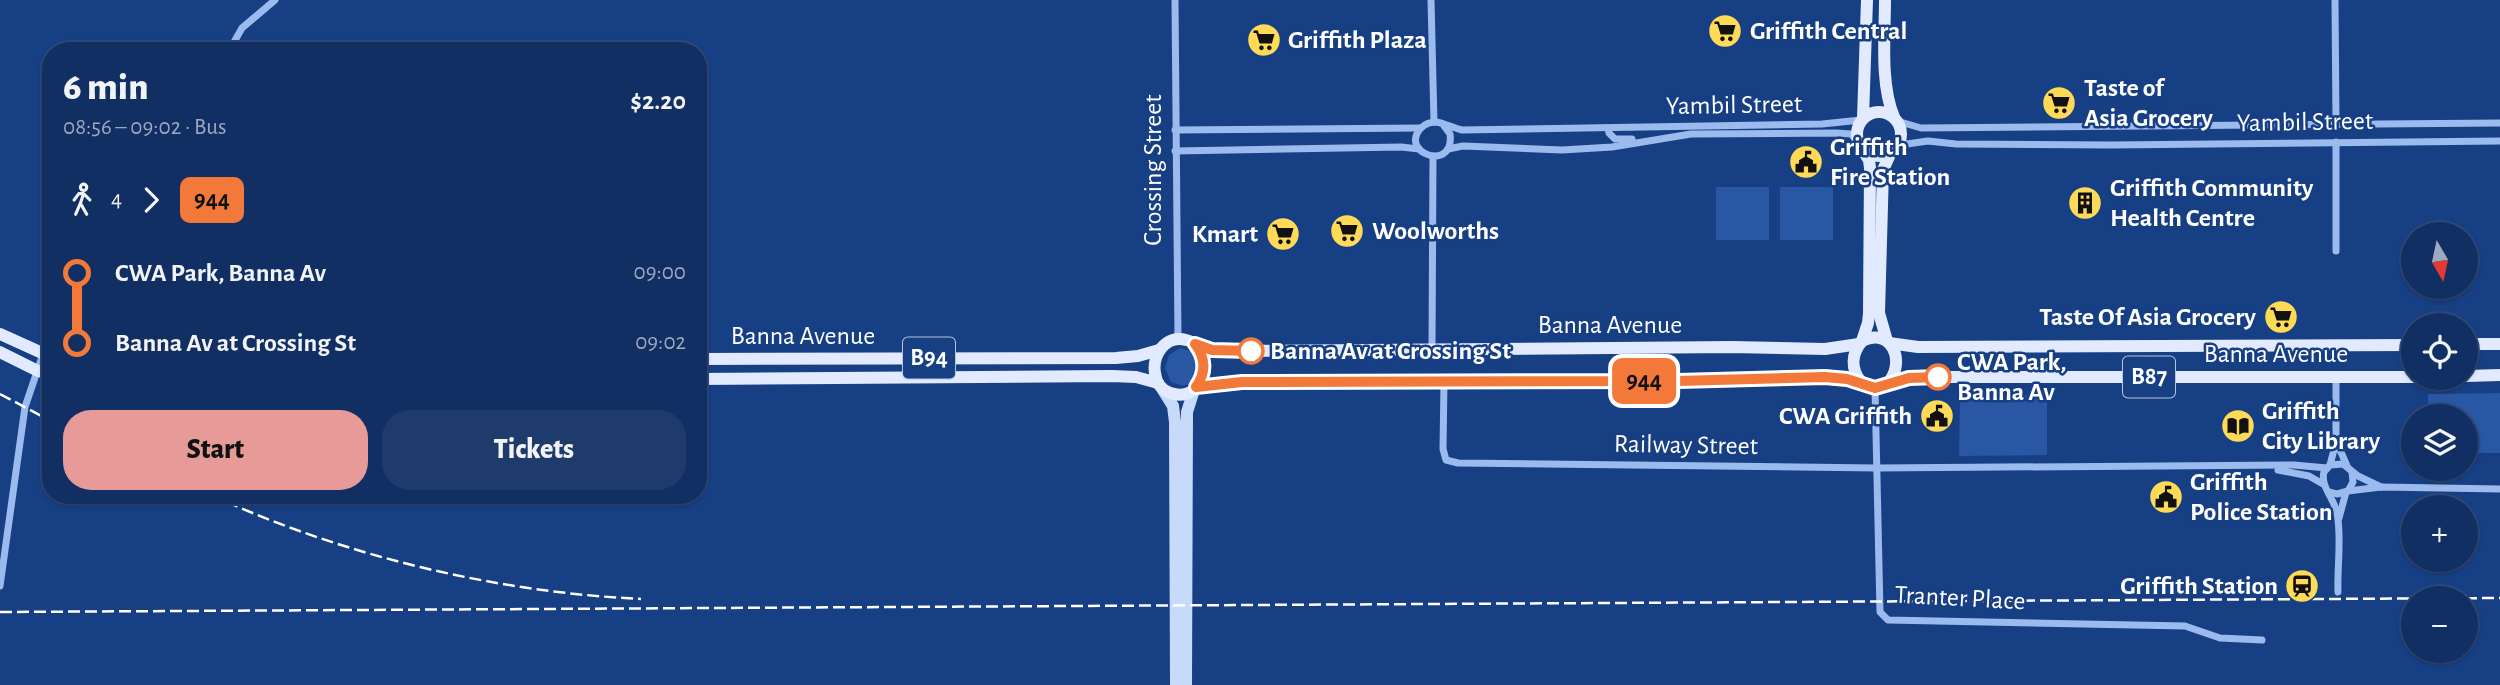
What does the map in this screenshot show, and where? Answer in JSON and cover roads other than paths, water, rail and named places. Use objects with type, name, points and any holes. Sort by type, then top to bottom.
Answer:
[{"type":"main road","points":[[1867,0],[1862,119],[1856,133],[1869,160],[1869,313],[1853,364],[1861,383],[1881,386],[1897,368],[1895,353],[1880,323],[1882,179],[1883,170],[1901,136],[1890,109],[1885,0]]},
{"type":"main road","points":[[1862,119],[1876,112],[1885,113],[1895,119]]},
{"type":"main road","points":[[1859,144],[1872,155],[1882,156],[1893,151]]},
{"type":"main road","points":[[0,334],[42,353]]},
{"type":"main road","name":"B87","points":[[1860,343],[1877,337],[1888,342]]},
{"type":"main road","points":[[1178,339],[1195,344],[1204,364],[1202,379],[1195,389],[1187,412],[1186,685]]},
{"type":"main road","name":"B94","points":[[1159,350],[1178,339]]},
{"type":"main road","name":"Banna Avenue","points":[[1888,342],[1918,347],[2401,345]]},
{"type":"main road","name":"Banna Avenue","points":[[1195,344],[1212,350],[1233,351],[1732,347],[1825,349],[1860,343]]},
{"type":"main road","points":[[2478,344],[2500,344]]},
{"type":"main road","points":[[1159,350],[1155,366],[1161,387],[1172,406],[1175,422],[1175,685]]},
{"type":"main road","name":"Banna Avenue","points":[[707,359],[1116,358],[1159,350]]},
{"type":"main road","points":[[0,352],[42,372]]},
{"type":"main road","points":[[2478,376],[2500,375]]},
{"type":"main road","name":"Banna Avenue","points":[[707,379],[1112,376],[1136,377],[1161,387]]},
{"type":"main road","name":"B94","points":[[1161,387],[1177,395],[1195,389],[1242,382],[1825,377],[1861,383]]},
{"type":"main road","name":"Banna Avenue","points":[[1881,386],[1919,377],[2401,377]]},
{"type":"street","points":[[234,42],[242,28],[275,0]]},
{"type":"street","name":"Crossing Street","points":[[1175,0],[1178,339]]},
{"type":"street","points":[[1431,0],[1434,122]]},
{"type":"street","points":[[2335,0],[2336,124]]},
{"type":"street","name":"Yambil Street","points":[[1444,125],[1462,130],[1608,129],[1812,125],[1862,119]]},
{"type":"street","name":"Yambil Street","points":[[1895,119],[1921,128],[2500,123]]},
{"type":"street","points":[[1175,130],[1420,128],[1434,122],[1444,125],[1450,134],[1448,149],[1433,156],[1423,153],[1416,139],[1420,128]]},
{"type":"street","points":[[2111,126],[2111,145]]},
{"type":"street","name":"Yambil Street","points":[[1608,129],[1615,139],[1671,139]]},
{"type":"street","name":"Yambil Street","points":[[1448,149],[1463,146],[1562,150],[1612,147],[1691,134],[1836,133],[1850,134],[1859,144]]},
{"type":"street","name":"Yambil Street","points":[[1893,151],[1906,144],[1928,141],[1956,144],[2111,145],[2500,141]]},
{"type":"street","points":[[2336,142],[2336,251]]},
{"type":"street","points":[[1175,151],[1401,147],[1419,149]]},
{"type":"street","points":[[1433,156],[1433,349]]},
{"type":"street","points":[[0,586],[3,530],[25,407],[42,363]]},
{"type":"street","points":[[2336,378],[2336,442],[2329,466],[2323,475],[2323,484],[2329,492],[2338,522]]},
{"type":"street","name":"Railway Street","points":[[1444,382],[1443,449],[1446,460],[1458,463],[1877,468],[2329,466]]},
{"type":"street","name":"Tranter Place","points":[[1881,386],[1877,468],[1880,612],[1888,620],[2185,626],[2220,638],[2262,640]]},
{"type":"street","points":[[2336,442],[2353,482],[2347,491],[2338,522],[2338,592]]},
{"type":"street","points":[[2329,466],[2339,463],[2381,487]]},
{"type":"street","name":"Railway Street","points":[[2256,467],[2301,474],[2323,484]]},
{"type":"street","points":[[2329,492],[2337,494],[2381,487],[2500,489]]},
{"type":"railway","points":[[0,394],[42,416]]},
{"type":"railway","points":[[232,504],[314,536],[421,567],[531,588],[641,599]]},
{"type":"railway","points":[[0,612],[2500,598]]},
{"type":"place","name":"Griffith Central","points":[[1725,31]]},
{"type":"place","name":"Griffith Plaza","points":[[1264,40]]},
{"type":"place","name":"Taste of Asia Grocery","points":[[2059,103]]},
{"type":"place","name":"Griffith Fire Station","points":[[1806,162]]},
{"type":"place","name":"Griffith Community Health Centre","points":[[2085,203]]},
{"type":"place","name":"Woolworths","points":[[1347,231]]},
{"type":"place","name":"Kmart","points":[[1283,234]]},
{"type":"place","name":"Taste Of Asia Grocery","points":[[2281,317]]},
{"type":"place","name":"Banna Av at Crossing St","points":[[1251,351]]},
{"type":"place","name":"CWA Park, Banna Av","points":[[1938,377]]},
{"type":"place","name":"CWA Griffith","points":[[1937,416]]},
{"type":"place","name":"Griffith City Library","points":[[2238,426]]},
{"type":"place","name":"Griffith Police Station","points":[[2166,497]]},
{"type":"place","name":"Griffith Station","points":[[2302,586]]}]
